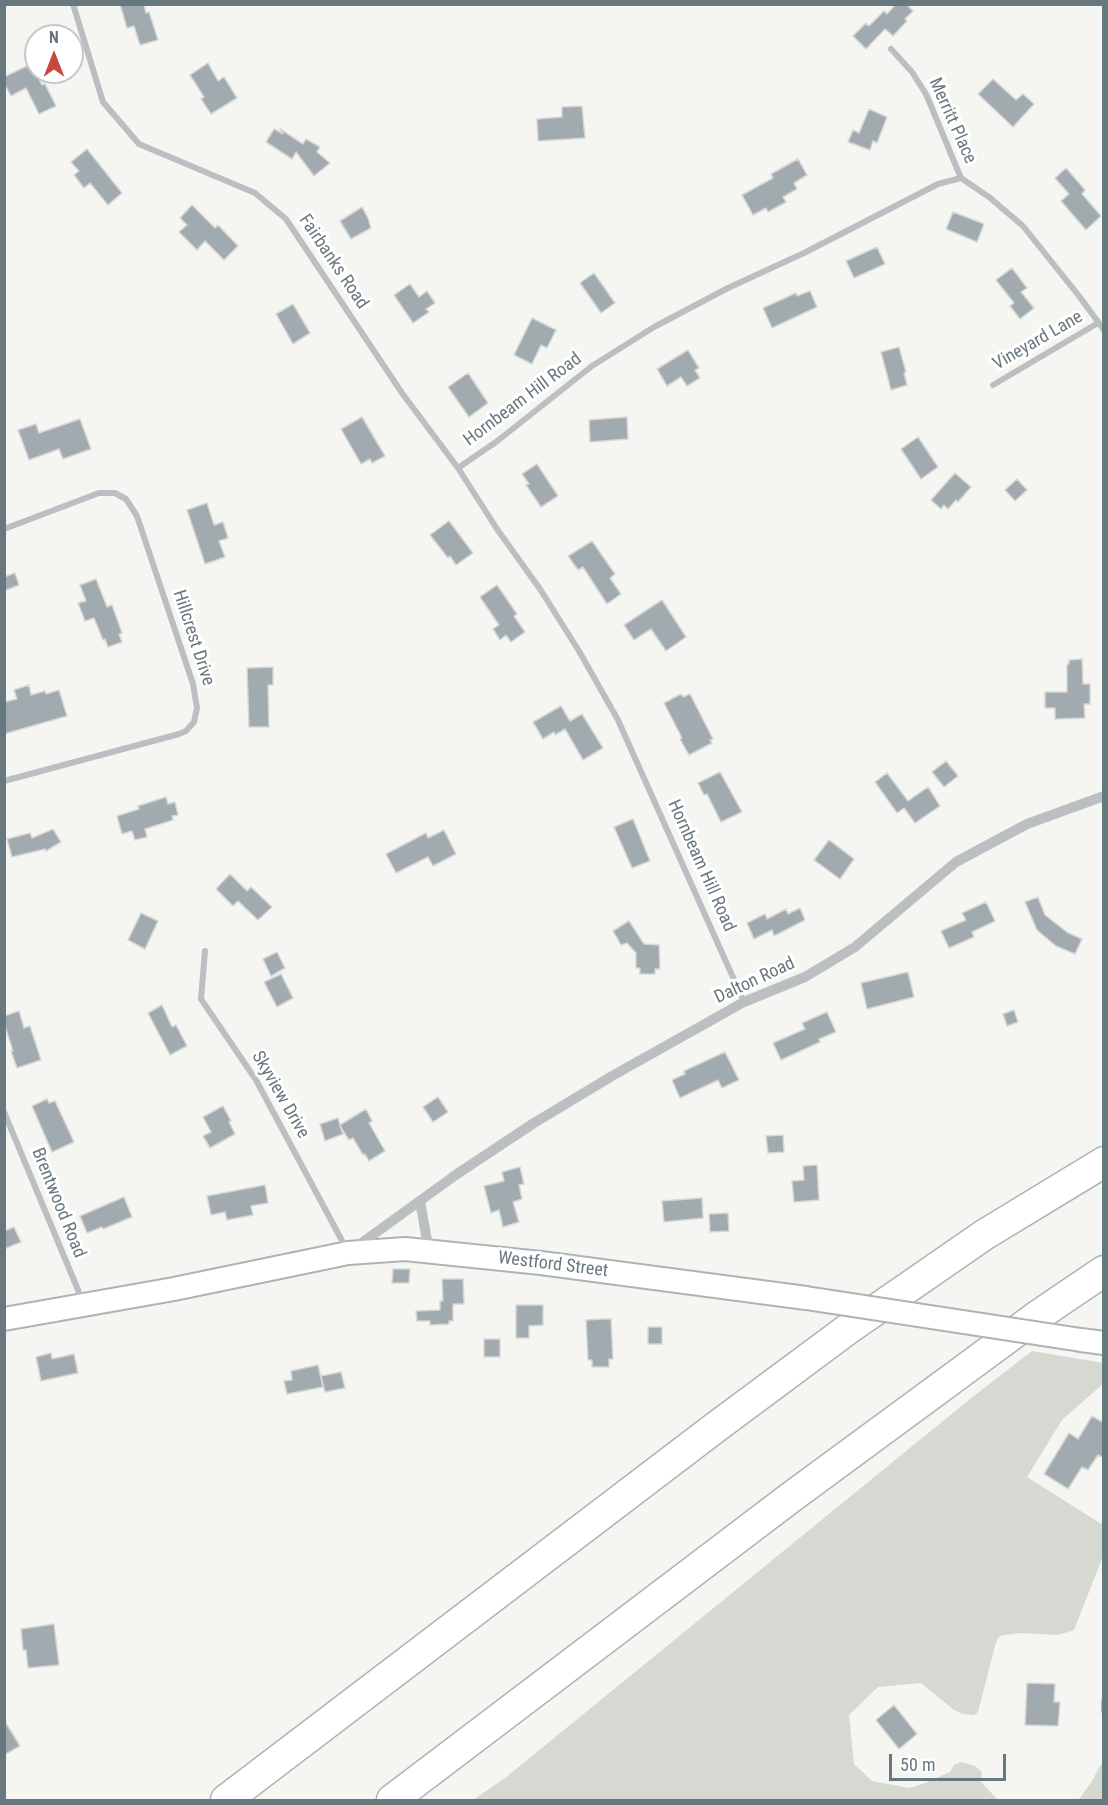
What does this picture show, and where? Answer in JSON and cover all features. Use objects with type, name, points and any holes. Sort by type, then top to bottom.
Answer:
[{"type":"highway","points":[[226,1800],[848,1329],[984,1235],[1104,1162]]},
{"type":"highway","points":[[392,1800],[790,1498],[1036,1317],[1104,1271]]},
{"type":"main road","name":"Westford Street","points":[[4,1319],[174,1289],[348,1253],[405,1250],[541,1263],[806,1298],[1093,1341]]},
{"type":"street","name":"Fairbanks Road","points":[[73,4],[103,102],[139,144],[255,193],[286,219],[402,393],[459,468]]},
{"type":"street","name":"Merritt Place","points":[[891,50],[912,72],[926,94],[961,178]]},
{"type":"street","name":"Hornbeam Hill Road","points":[[744,1002],[618,720],[540,589],[497,529],[459,468],[496,442],[592,366],[654,327],[938,184],[961,178]]},
{"type":"street","points":[[961,178],[989,197],[1023,226],[1104,330]]},
{"type":"street","name":"Vineyard Lane","points":[[993,385],[1098,323]]},
{"type":"street","name":"Hillcrest Drive","points":[[4,529],[93,495],[115,493],[126,500],[137,516],[141,527],[194,684],[197,708],[194,722],[186,731],[179,734],[4,781]]},
{"type":"street","name":"Dalton Road","points":[[348,1253],[457,1174],[534,1123],[744,1002],[805,977],[855,947],[956,862],[1027,824],[1104,796]]},
{"type":"street","name":"Skyview Drive","points":[[205,951],[201,999],[256,1080],[348,1253]]},
{"type":"street","name":"Brentwood Road","points":[[4,1112],[84,1305]]},
{"type":"street","points":[[420,1201],[429,1252]]},
{"type":"street","points":[[1104,1701],[1104,1711]]},
{"type":"shaded area","points":[[1032,1351],[1103,1363],[1103,1384],[1062,1420],[1027,1477],[1103,1525],[1103,1556],[1074,1630],[1058,1635],[1021,1633],[999,1637],[978,1712],[974,1715],[954,1710],[921,1683],[878,1687],[849,1715],[854,1764],[872,1781],[909,1788],[950,1772],[954,1765],[961,1762],[975,1766],[982,1772],[981,1782],[998,1800],[473,1800],[505,1778]]},
{"type":"shaded area","points":[[1103,1763],[1103,1800],[1078,1800],[1091,1783]]},
{"type":"building","points":[[120,4],[144,4],[158,40],[140,45],[134,26],[127,28]]},
{"type":"building","points":[[896,4],[906,4],[913,11],[905,19],[907,21],[893,36],[885,29],[866,49],[853,36],[866,23],[869,26],[884,11],[887,14]]},
{"type":"building","points":[[208,63],[218,81],[224,77],[237,98],[211,114],[201,99],[204,97],[190,75]]},
{"type":"building","points":[[24,67],[24,84],[45,84],[56,106],[39,114],[26,88],[11,96],[4,83],[4,77]]},
{"type":"building","points":[[993,79],[1016,100],[1023,94],[1034,104],[1013,127],[978,94]]},
{"type":"building","points":[[582,106],[585,138],[538,141],[537,119],[562,117],[562,107]]},
{"type":"building","points":[[869,109],[887,117],[877,143],[873,141],[870,150],[848,142],[853,130],[859,133]]},
{"type":"building","points":[[274,129],[283,134],[280,129],[303,144],[306,139],[320,147],[317,152],[330,163],[314,176],[296,152],[292,159],[266,142]]},
{"type":"building","points":[[87,149],[122,193],[108,205],[90,183],[84,188],[74,175],[79,171],[71,162]]},
{"type":"building","points":[[798,159],[807,175],[794,183],[797,189],[783,197],[786,202],[768,212],[766,208],[753,215],[742,195],[773,178],[771,174]]},
{"type":"building","points":[[1066,168],[1085,190],[1082,194],[1101,216],[1086,230],[1061,201],[1069,194],[1055,178]]},
{"type":"building","points":[[192,205],[215,228],[218,225],[238,246],[224,260],[205,241],[197,250],[179,232],[187,225],[180,218]]},
{"type":"building","points":[[362,207],[371,228],[351,239],[340,221]]},
{"type":"building","points":[[953,212],[984,224],[977,242],[946,229]]},
{"type":"building","points":[[877,247],[885,264],[854,278],[846,261]]},
{"type":"building","points":[[1012,268],[1027,288],[1021,292],[1034,308],[1020,319],[1010,306],[1014,303],[996,280]]},
{"type":"building","points":[[594,273],[615,303],[601,313],[580,283]]},
{"type":"building","points":[[410,284],[419,297],[427,291],[435,303],[426,309],[429,312],[413,323],[394,295]]},
{"type":"building","points":[[810,291],[817,307],[772,328],[763,308],[796,293],[797,296]]},
{"type":"building","points":[[293,304],[310,333],[293,344],[276,314]]},
{"type":"building","points":[[532,318],[556,330],[547,348],[541,345],[532,364],[514,355]]},
{"type":"building","points":[[899,347],[907,385],[891,390],[881,352]]},
{"type":"building","points":[[688,350],[699,368],[695,370],[700,378],[687,386],[681,377],[667,386],[657,369]]},
{"type":"building","points":[[468,373],[488,403],[469,417],[448,387]]},
{"type":"building","points":[[362,417],[385,456],[372,463],[370,459],[361,464],[341,429]]},
{"type":"building","points":[[627,417],[628,439],[590,442],[589,420]]},
{"type":"building","points":[[80,419],[91,449],[63,459],[59,449],[29,460],[18,430],[36,424],[39,433]]},
{"type":"building","points":[[918,437],[938,467],[921,479],[901,449]]},
{"type":"building","points":[[537,464],[558,496],[541,507],[526,485],[529,484],[522,474]]},
{"type":"building","points":[[955,473],[971,487],[958,502],[956,500],[948,509],[944,505],[941,509],[931,500]]},
{"type":"building","points":[[1017,479],[1027,490],[1015,501],[1005,490]]},
{"type":"building","points":[[207,503],[214,525],[223,522],[228,538],[219,541],[225,557],[205,564],[187,510]]},
{"type":"building","points":[[449,521],[473,553],[456,565],[430,535]]},
{"type":"building","points":[[592,541],[615,574],[610,578],[621,594],[607,604],[583,567],[578,570],[568,556]]},
{"type":"building","points":[[15,573],[19,585],[4,591],[4,577]]},
{"type":"building","points":[[96,579],[107,607],[112,605],[122,633],[119,634],[122,642],[108,647],[94,618],[85,621],[78,603],[86,601],[80,585]]},
{"type":"building","points":[[497,585],[517,614],[514,616],[525,632],[511,642],[506,635],[500,640],[493,629],[499,625],[480,597]]},
{"type":"building","points":[[662,600],[686,637],[666,651],[651,629],[634,640],[624,625]]},
{"type":"building","points":[[1082,659],[1083,684],[1090,684],[1090,704],[1084,704],[1085,718],[1055,719],[1055,708],[1045,708],[1045,692],[1067,692],[1067,664],[1069,660]]},
{"type":"building","points":[[273,667],[273,685],[268,685],[269,727],[249,727],[247,668]]},
{"type":"building","points":[[29,685],[31,695],[59,690],[67,716],[4,734],[4,702],[17,699],[14,690]]},
{"type":"building","points":[[681,694],[683,697],[690,694],[713,739],[710,740],[712,743],[689,755],[664,703]]},
{"type":"building","points":[[561,706],[570,721],[582,714],[603,748],[583,760],[565,729],[555,735],[554,732],[543,739],[533,722]]},
{"type":"building","points":[[946,761],[958,776],[944,787],[932,772]]},
{"type":"building","points":[[720,772],[742,812],[721,822],[707,794],[704,795],[698,783]]},
{"type":"building","points":[[887,773],[908,801],[928,787],[940,806],[915,823],[904,808],[897,813],[875,782]]},
{"type":"building","points":[[166,797],[168,804],[175,802],[178,815],[172,816],[173,820],[145,829],[147,837],[135,840],[132,831],[122,834],[117,816]]},
{"type":"building","points":[[633,819],[650,861],[632,868],[614,827]]},
{"type":"building","points":[[53,829],[61,842],[46,851],[45,849],[12,857],[7,839],[30,833],[32,838]]},
{"type":"building","points":[[444,830],[456,854],[433,866],[428,857],[396,873],[386,854],[426,833],[428,838]]},
{"type":"building","points":[[829,840],[854,859],[840,879],[814,860]]},
{"type":"building","points":[[230,874],[247,891],[251,887],[272,907],[258,920],[238,901],[233,906],[216,889]]},
{"type":"building","points":[[1038,897],[1045,915],[1068,933],[1082,939],[1075,954],[1056,946],[1037,930],[1025,902]]},
{"type":"building","points":[[986,902],[995,921],[972,932],[974,937],[949,948],[941,931],[966,920],[962,913]]},
{"type":"building","points":[[800,908],[805,920],[774,936],[772,930],[754,939],[747,923],[765,914],[767,919],[786,909],[788,914]]},
{"type":"building","points":[[141,913],[158,921],[145,949],[128,940]]},
{"type":"building","points":[[629,921],[644,944],[659,945],[660,969],[655,969],[655,974],[640,974],[640,968],[636,968],[636,953],[627,943],[621,945],[613,931]]},
{"type":"building","points":[[277,952],[285,968],[271,976],[263,959]]},
{"type":"building","points":[[908,972],[914,997],[867,1009],[861,983]]},
{"type":"building","points":[[281,974],[293,998],[277,1007],[264,982]]},
{"type":"building","points":[[162,1005],[172,1027],[176,1025],[187,1046],[170,1055],[148,1013]]},
{"type":"building","points":[[1014,1010],[1018,1022],[1007,1026],[1003,1014]]},
{"type":"building","points":[[19,1011],[24,1028],[30,1026],[41,1060],[17,1068],[4,1016]]},
{"type":"building","points":[[827,1012],[836,1032],[781,1060],[773,1043],[805,1029],[802,1023]]},
{"type":"building","points":[[725,1052],[739,1080],[722,1088],[718,1080],[680,1098],[672,1080],[685,1074],[684,1071]]},
{"type":"building","points":[[438,1097],[448,1112],[433,1122],[423,1107]]},
{"type":"building","points":[[47,1099],[49,1103],[55,1101],[74,1142],[52,1152],[32,1106]]},
{"type":"building","points":[[223,1106],[235,1134],[210,1148],[203,1136],[211,1132],[203,1117]]},
{"type":"building","points":[[366,1109],[372,1121],[369,1123],[385,1151],[369,1161],[353,1138],[349,1140],[340,1126],[343,1134],[325,1141],[320,1124],[338,1118],[340,1125]]},
{"type":"building","points":[[783,1135],[784,1152],[768,1153],[766,1136]]},
{"type":"building","points":[[817,1165],[819,1200],[794,1202],[792,1181],[804,1180],[803,1166]]},
{"type":"building","points":[[520,1167],[524,1184],[519,1185],[522,1199],[513,1202],[519,1222],[503,1227],[499,1210],[491,1213],[484,1186],[504,1181],[502,1172]]},
{"type":"building","points":[[265,1185],[268,1203],[251,1206],[253,1215],[227,1220],[225,1212],[211,1215],[207,1196]]},
{"type":"building","points":[[124,1197],[132,1217],[87,1233],[80,1216]]},
{"type":"building","points":[[702,1198],[703,1218],[664,1222],[662,1201]]},
{"type":"building","points":[[728,1213],[729,1231],[710,1232],[709,1214]]},
{"type":"building","points":[[14,1227],[21,1242],[4,1249],[4,1231]]},
{"type":"building","points":[[393,1269],[410,1269],[409,1283],[392,1283]]},
{"type":"building","points":[[442,1279],[463,1279],[464,1304],[453,1304],[453,1321],[449,1321],[449,1324],[430,1325],[430,1321],[417,1321],[416,1311],[440,1310],[440,1301],[443,1301]]},
{"type":"building","points":[[516,1305],[543,1305],[543,1325],[529,1326],[529,1338],[516,1338]]},
{"type":"building","points":[[611,1319],[613,1359],[609,1359],[609,1367],[592,1367],[592,1360],[588,1360],[586,1320]]},
{"type":"building","points":[[648,1327],[662,1327],[662,1344],[648,1344]]},
{"type":"building","points":[[484,1339],[500,1339],[500,1357],[484,1357]]},
{"type":"building","points":[[51,1353],[52,1359],[74,1354],[78,1373],[41,1381],[36,1357]]},
{"type":"building","points":[[318,1365],[323,1387],[287,1394],[284,1381],[292,1380],[291,1371]]},
{"type":"building","points":[[341,1372],[345,1388],[325,1392],[321,1376]]},
{"type":"building","points":[[1092,1416],[1104,1423],[1104,1458],[1098,1455],[1088,1470],[1082,1467],[1068,1489],[1044,1474],[1069,1433],[1078,1439]]},
{"type":"building","points":[[54,1624],[59,1665],[28,1668],[21,1629]]},
{"type":"building","points":[[1027,1683],[1055,1684],[1054,1702],[1060,1702],[1058,1726],[1025,1725]]},
{"type":"building","points":[[894,1705],[917,1734],[899,1749],[876,1720]]},
{"type":"building","points":[[4,1720],[20,1746],[4,1755]]}]
